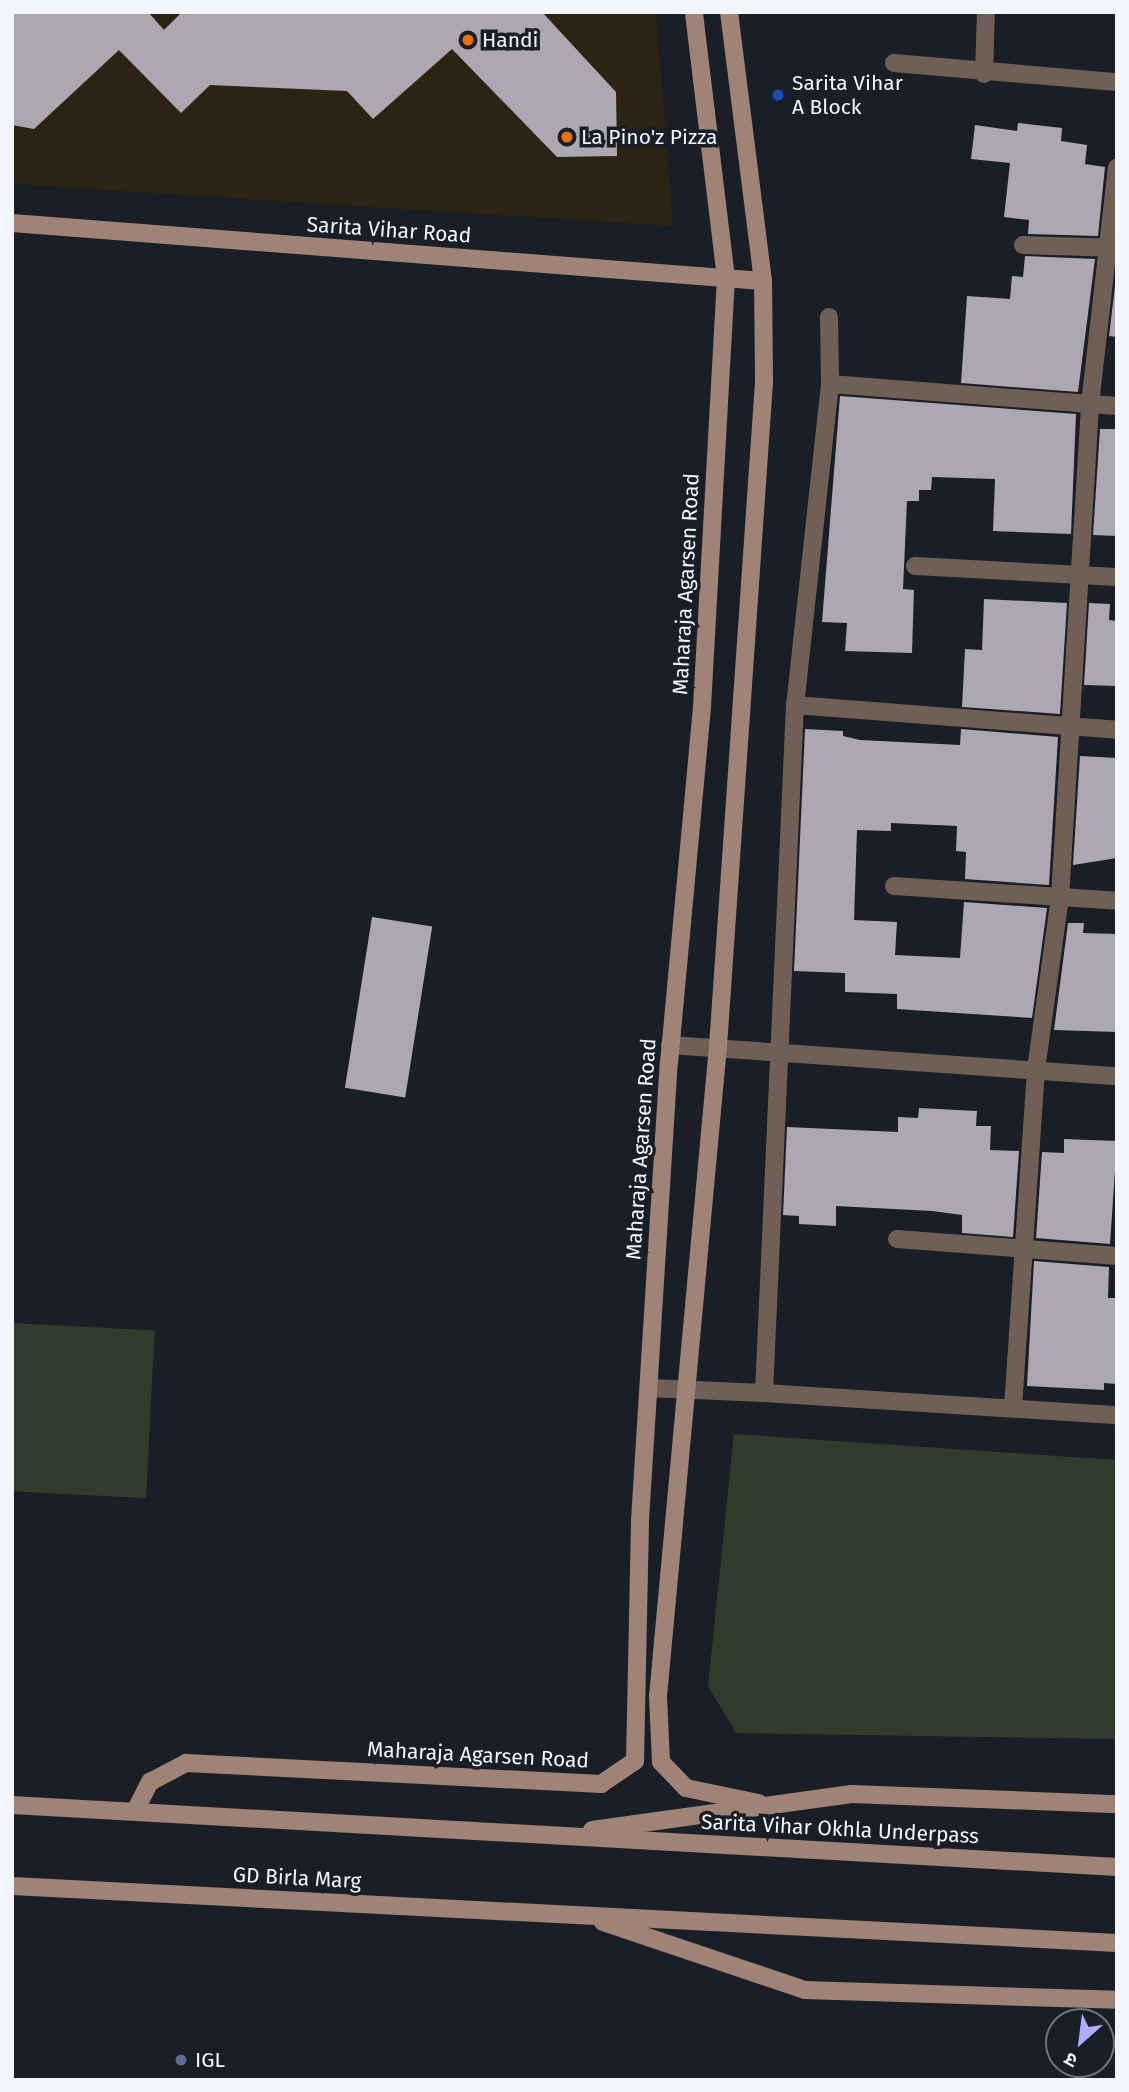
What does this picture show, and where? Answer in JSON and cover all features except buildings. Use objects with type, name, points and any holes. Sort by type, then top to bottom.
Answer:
[{"type":"street","name":"Maharaja Agarsen Road","points":[[135,1811],[150,1782],[186,1763],[601,1784],[622,1775],[635,1761],[649,1388],[670,1045],[694,813],[726,278],[694,12]]},
{"type":"street","points":[[729,12],[762,281],[764,382],[718,1046],[682,1390],[658,1696],[661,1762],[686,1788],[758,1803]]},
{"type":"street","points":[[984,74],[986,12]]},
{"type":"street","points":[[894,63],[984,74],[1117,82]]},
{"type":"street","points":[[1013,1407],[1036,1070],[1060,897],[1071,726],[1076,574],[1090,404],[1112,248],[1117,168]]},
{"type":"street","name":"Sarita Vihar Road","points":[[12,223],[762,281]]},
{"type":"street","points":[[1023,244],[1112,248]]},
{"type":"street","points":[[764,1393],[795,705],[830,384],[829,317]]},
{"type":"street","points":[[830,384],[1117,406]]},
{"type":"street","points":[[915,566],[1117,577]]},
{"type":"street","points":[[795,705],[1117,730]]},
{"type":"street","points":[[894,886],[1117,901]]},
{"type":"street","points":[[670,1045],[781,1048],[1117,1076]]},
{"type":"street","points":[[897,1240],[1117,1256]]},
{"type":"street","points":[[649,1388],[1117,1415]]},
{"type":"street","points":[[12,1805],[561,1836],[758,1803],[852,1794],[1117,1804]]},
{"type":"street","name":"Sarita Vihar Okhla Underpass","points":[[561,1836],[1117,1867]]},
{"type":"street","name":"GD Birla Marg","points":[[12,1886],[580,1914]]},
{"type":"street","points":[[580,1914],[1117,1943]]},
{"type":"street","points":[[580,1914],[806,1990],[1117,2000]]},
{"type":"shaded area","points":[[12,12],[656,12],[673,226],[12,184]]},
{"type":"green space","points":[[12,1323],[155,1330],[146,1498],[12,1491]]},
{"type":"green space","points":[[734,1434],[1117,1460],[1117,1739],[736,1733],[708,1686]]},
{"type":"place","name":"Handi","points":[[468,40]]},
{"type":"place","name":"Sarita Vihar A Block","points":[[778,95]]},
{"type":"place","name":"La Pino'z Pizza","points":[[567,137]]},
{"type":"place","name":"IGL","points":[[181,2060]]}]
